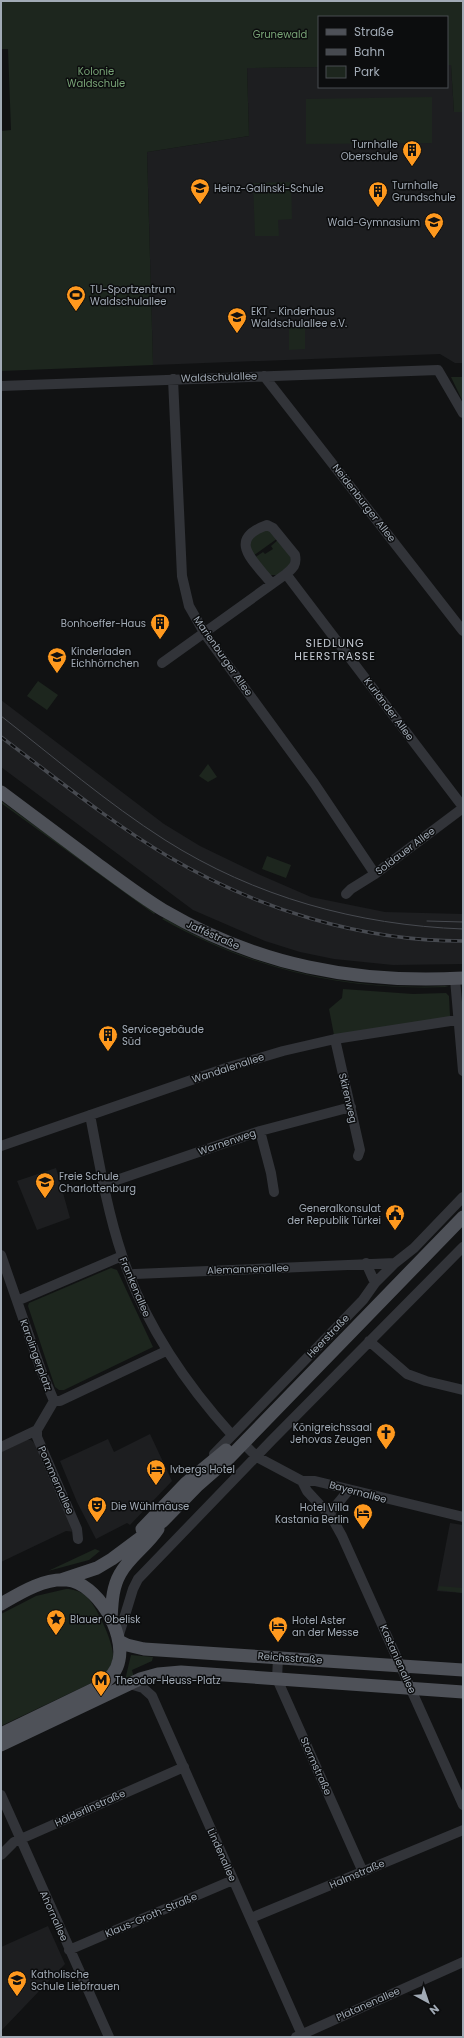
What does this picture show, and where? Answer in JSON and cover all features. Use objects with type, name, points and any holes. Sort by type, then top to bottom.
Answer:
[{"type":"main road","name":"Jafféstraße","points":[[1,792],[145,898],[199,930],[230,943],[289,963],[346,975],[396,980],[459,978]]},
{"type":"main road","name":"Heerstraße","points":[[61,1580],[97,1568],[163,1521],[198,1485],[230,1457],[463,1217]]},
{"type":"main road","name":"Heerstraße","points":[[123,1550],[194,1476],[228,1449],[243,1443]]},
{"type":"main road","name":"Heerstraße","points":[[111,1620],[113,1595],[119,1575],[151,1540],[163,1521]]},
{"type":"main road","points":[[1,1604],[37,1586],[61,1580],[78,1583],[92,1591],[111,1620],[119,1639],[120,1659],[117,1666],[102,1685],[3,1738]]},
{"type":"main road","name":"Reichsstraße","points":[[119,1639],[136,1648],[166,1651],[463,1670]]},
{"type":"main road","points":[[164,1673],[166,1651]]},
{"type":"main road","points":[[3,1738],[150,1675],[164,1673],[181,1672],[463,1692]]},
{"type":"street","name":"Waldschulallee","points":[[1,386],[438,370],[463,413]]},
{"type":"street","name":"Neidenburger Allee","points":[[264,376],[463,630]]},
{"type":"street","name":"Marienburger Allee","points":[[173,379],[182,576],[190,606],[205,634],[314,783],[375,874]]},
{"type":"street","points":[[162,663],[205,634],[294,568],[296,561],[295,555],[273,528],[266,525],[259,528],[247,537],[244,543],[246,551],[272,584]]},
{"type":"street","name":"Kurländer Allee","points":[[286,574],[463,808]]},
{"type":"street","name":"Soldauer Allee","points":[[346,894],[463,808]]},
{"type":"street","points":[[459,978],[463,1071]]},
{"type":"street","name":"Wandalenallee","points":[[1,1146],[229,1067],[335,1039],[461,1019]]},
{"type":"street","name":"Skirenweg","points":[[335,1039],[360,1150],[358,1156]]},
{"type":"street","name":"Warnenweg","points":[[105,1184],[260,1131],[351,1107]]},
{"type":"street","name":"Frankenallee","points":[[90,1115],[111,1216],[122,1256],[145,1312],[166,1351],[192,1389],[232,1435]]},
{"type":"street","points":[[260,1131],[271,1173],[274,1192]]},
{"type":"street","name":"Heerstraße","points":[[194,1476],[363,1300],[375,1283],[394,1263],[414,1248],[463,1197]]},
{"type":"street","points":[[119,1639],[125,1612],[137,1581],[369,1341],[463,1247]]},
{"type":"street","name":"Karolingerplatz","points":[[1,1255],[41,1370],[54,1401],[60,1401],[166,1351]]},
{"type":"street","points":[[17,1301],[122,1256]]},
{"type":"street","points":[[366,1263],[375,1283]]},
{"type":"street","name":"Alemannenallee","points":[[130,1276],[135,1274],[394,1263]]},
{"type":"street","points":[[369,1341],[407,1374],[432,1383],[463,1390]]},
{"type":"street","points":[[1,1447],[37,1430],[54,1401]]},
{"type":"street","name":"Pommernallee","points":[[37,1430],[37,1437],[77,1528],[79,1535],[78,1539]]},
{"type":"street","points":[[243,1443],[257,1457]]},
{"type":"street","name":"Bayernallee","points":[[257,1457],[302,1481],[315,1481],[348,1491],[463,1517]]},
{"type":"street","name":"Kastanienallee","points":[[302,1481],[307,1491],[329,1514],[342,1536],[463,1805]]},
{"type":"street","points":[[329,1514],[348,1491]]},
{"type":"street","name":"Stormstraße","points":[[278,1658],[277,1679],[363,1872]]},
{"type":"street","name":"Lindenallee","points":[[130,1684],[143,1688],[152,1696],[251,1918],[300,2036]]},
{"type":"street","name":"Hölderlinstraße","points":[[1,1855],[14,1842],[20,1839],[184,1767]]},
{"type":"street","name":"Ahornallee","points":[[1,1795],[109,2037]]},
{"type":"street","name":"Halmstraße","points":[[251,1918],[463,1830]]},
{"type":"street","name":"Klaus-Groth-Straße","points":[[69,1950],[233,1880]]},
{"type":"street","name":"Platanenallee","points":[[300,2036],[463,1962]]},
{"type":"shaded area","points":[[448,65],[451,65],[454,112],[463,112],[463,363],[455,363],[440,354],[153,365],[147,152],[249,136],[247,68],[318,67],[318,88],[448,88]]},
{"type":"shaded area","points":[[1,700],[164,824],[200,846],[258,874],[311,897],[385,912],[463,914],[463,964],[393,965],[334,959],[300,952],[265,941],[193,910],[1,767]]},
{"type":"shaded area","name":"Freie Schule Charlottenburg","points":[[56,1168],[70,1218],[37,1230],[17,1181]]},
{"type":"shaded area","points":[[150,1434],[172,1481],[130,1525],[127,1523],[96,1539],[77,1502],[60,1461],[108,1439],[114,1452]]},
{"type":"shaded area","points":[[26,1440],[31,1440],[35,1444],[75,1532],[66,1531],[1,1562],[1,1452]]},
{"type":"shaded area","points":[[450,1523],[463,1525],[463,1593],[437,1591]]},
{"type":"shaded area","name":"Katholische Schule Liebfrauen","points":[[48,1926],[65,1964],[1,2031],[1,1947]]},
{"type":"green space","points":[[1,1],[463,1],[463,112],[454,112],[451,65],[448,65],[448,16],[318,16],[318,67],[247,68],[249,136],[147,152],[153,365],[1,371],[1,131],[11,130],[8,49],[1,49]]},
{"type":"green space","points":[[432,97],[432,143],[306,144],[306,99]]},
{"type":"green space","points":[[291,182],[292,219],[278,220],[279,236],[255,236],[253,183]]},
{"type":"green space","points":[[305,325],[305,349],[289,350],[289,326]]},
{"type":"green space","points":[[451,377],[463,377],[463,402]]},
{"type":"green space","points":[[269,530],[278,538],[253,556],[248,546],[258,531]]},
{"type":"green space","points":[[279,539],[291,557],[290,565],[278,575],[270,575],[254,558],[263,552],[265,554],[273,549],[271,546]]},
{"type":"green space","points":[[38,681],[58,695],[47,710],[27,696]]},
{"type":"green space","points":[[208,764],[217,777],[208,782],[199,776]]},
{"type":"green space","points":[[1,801],[155,913],[154,914],[1,803]]},
{"type":"green space","points":[[267,856],[291,865],[286,878],[262,869]]},
{"type":"green space","points":[[164,918],[196,935],[264,963],[299,973],[368,984],[336,981],[300,974],[265,964],[230,952],[196,937],[162,919]]},
{"type":"green space","points":[[445,986],[449,987],[409,987]]},
{"type":"green space","points":[[343,989],[413,994],[446,993],[449,996],[450,1016],[447,1018],[334,1035],[329,1009],[342,998]]},
{"type":"green space","points":[[111,1268],[117,1270],[153,1347],[64,1390],[59,1390],[55,1387],[28,1306],[29,1303]]},
{"type":"green space","points":[[95,1549],[100,1551],[89,1560],[48,1571]]},
{"type":"green space","points":[[439,1586],[463,1588],[463,1593],[438,1590]]},
{"type":"green space","points":[[71,1589],[86,1596],[99,1615],[112,1649],[113,1658],[110,1667],[104,1677],[1,1726],[1,1614],[36,1596]]},
{"type":"green space","points":[[131,1655],[153,1657],[152,1661],[132,1670],[134,1678],[125,1680]]},
{"type":"tram line","points":[[1,716],[122,811],[165,840],[199,860],[235,877],[271,892],[346,914],[384,921],[463,929]]},
{"type":"tram line","points":[[427,921],[463,922]]},
{"type":"railway","points":[[1,737],[84,799],[147,843],[203,876],[238,892],[274,906],[348,928],[424,940],[463,941]]},
{"type":"place","name":"Turnhalle Oberschule","points":[[412,167]]},
{"type":"place","name":"Heinz-Galinski-Schule","points":[[200,205]]},
{"type":"place","name":"Turnhalle Grundschule","points":[[378,208]]},
{"type":"place","name":"Wald-Gymnasium","points":[[434,239]]},
{"type":"place","name":"TU-Sportzentrum Waldschulallee","points":[[76,312]]},
{"type":"place","name":"EKT - Kinderhaus Waldschulallee e.V.","points":[[237,334]]},
{"type":"place","name":"Bonhoeffer-Haus","points":[[160,640]]},
{"type":"place","name":"Kinderladen Eichhörnchen","points":[[57,674]]},
{"type":"place","name":"Servicegebäude Süd","points":[[108,1052]]},
{"type":"place","name":"Freie Schule Charlottenburg","points":[[45,1199]]},
{"type":"place","name":"Generalkonsulat der Republik Türkei","points":[[395,1231]]},
{"type":"place","name":"Königreichssaal Jehovas Zeugen","points":[[386,1450]]},
{"type":"place","name":"Ivbergs Hotel","points":[[156,1486]]},
{"type":"place","name":"Die Wühlmäuse","points":[[97,1523]]},
{"type":"place","name":"Hotel Villa Kastania Berlin","points":[[363,1530]]},
{"type":"place","name":"Blauer Obelisk","points":[[56,1636]]},
{"type":"place","name":"Hotel Aster an der Messe","points":[[278,1643]]},
{"type":"place","name":"Theodor-Heuss-Platz","points":[[101,1697]]},
{"type":"place","name":"Katholische Schule Liebfrauen","points":[[17,1997]]},
{"type":"district","name":"SIEDLUNG HEERSTRASSE","points":[[335,649]]},
{"type":"park label","name":"Grunewald","points":[[280,34]]},
{"type":"park label","name":"Kolonie Waldschule","points":[[96,76]]}]
